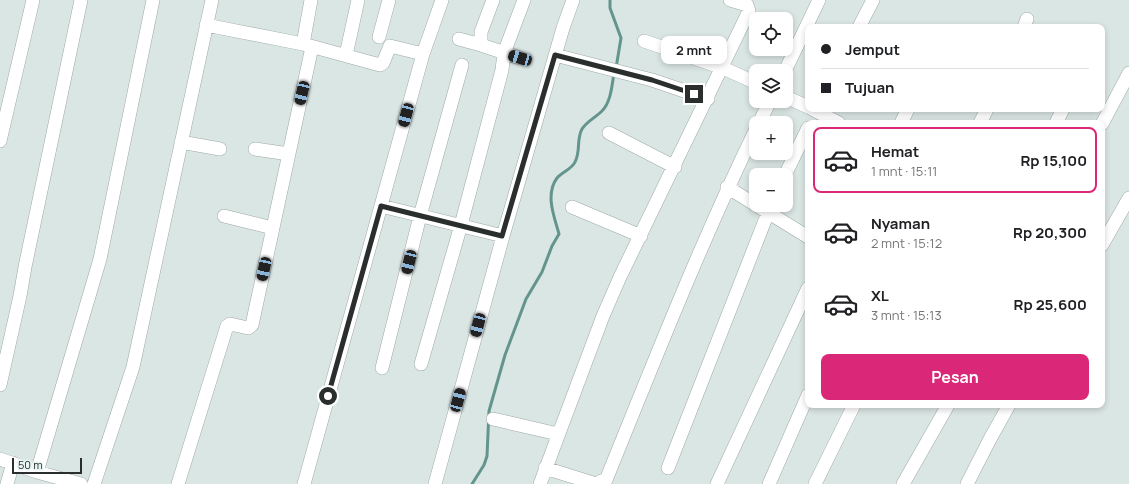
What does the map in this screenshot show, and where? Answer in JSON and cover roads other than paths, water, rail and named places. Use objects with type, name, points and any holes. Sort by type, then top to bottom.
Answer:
[{"type":"street","points":[[0,141],[32,0]]},
{"type":"street","points":[[0,385],[20,296],[81,0]]},
{"type":"street","points":[[37,472],[95,281],[153,0]]},
{"type":"street","points":[[94,484],[133,367],[212,0]]},
{"type":"street","points":[[178,484],[227,326],[230,324],[248,328],[252,325],[289,154],[308,46],[311,0]]},
{"type":"street","points":[[346,55],[358,0]]},
{"type":"street","points":[[379,37],[389,0]]},
{"type":"street","points":[[304,484],[423,54],[442,0]]},
{"type":"street","points":[[481,45],[481,32],[493,0]]},
{"type":"street","points":[[421,364],[461,225],[502,70],[504,53],[524,0]]},
{"type":"street","points":[[435,484],[502,236],[555,55],[573,0]]},
{"type":"street","points":[[540,484],[603,316],[620,277],[708,99],[749,11],[747,5],[733,0]]},
{"type":"street","points":[[808,24],[819,0]]},
{"type":"street","points":[[861,24],[873,0]]},
{"type":"street","points":[[206,25],[308,46],[380,65],[383,63],[390,46],[423,54]]},
{"type":"street","points":[[788,64],[805,29]]},
{"type":"street","points":[[459,39],[520,58]]},
{"type":"street","points":[[644,41],[723,68],[749,81]]},
{"type":"street","points":[[555,55],[652,80],[708,99]]},
{"type":"street","points":[[382,368],[420,216],[462,65]]},
{"type":"street","points":[[1104,120],[1129,73]]},
{"type":"street","points":[[793,101],[805,106]]},
{"type":"street","points":[[819,112],[833,120]]},
{"type":"street","points":[[609,133],[675,167]]},
{"type":"street","points":[[788,168],[805,134]]},
{"type":"street","points":[[181,142],[220,149]]},
{"type":"street","points":[[545,468],[604,483],[727,187],[749,144]]},
{"type":"street","points":[[255,148],[289,154]]},
{"type":"street","points":[[727,187],[749,199]]},
{"type":"street","points":[[1105,240],[1129,198]]},
{"type":"street","points":[[381,206],[502,236]]},
{"type":"street","points":[[572,207],[641,236]]},
{"type":"street","points":[[668,468],[761,212]]},
{"type":"street","points":[[770,212],[805,235]]},
{"type":"street","points":[[224,216],[273,228]]},
{"type":"street","points":[[717,484],[805,294]]},
{"type":"street","points":[[769,484],[805,402]]},
{"type":"street","points":[[815,484],[853,408]]},
{"type":"street","points":[[903,484],[946,408]]},
{"type":"street","points":[[967,484],[1007,408]]},
{"type":"street","points":[[493,419],[558,434]]},
{"type":"street","points":[[0,459],[37,472],[76,483]]},
{"type":"street","points":[[7,484],[13,463]]},
{"type":"waterway","points":[[610,0],[610,8],[621,38],[616,68]]},
{"type":"waterway","points":[[472,484],[484,465],[487,456],[489,411],[505,355],[526,299],[542,272],[552,246],[559,234],[553,213],[551,198],[553,184],[557,178],[572,167],[575,162],[578,154],[580,133],[586,124],[605,107],[611,93],[614,73]]}]
